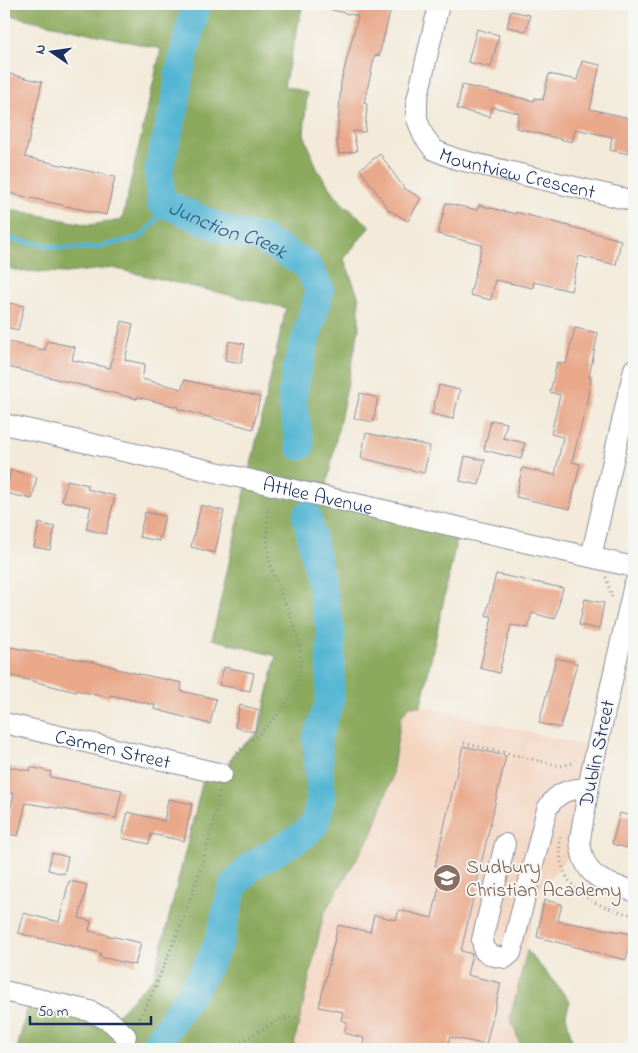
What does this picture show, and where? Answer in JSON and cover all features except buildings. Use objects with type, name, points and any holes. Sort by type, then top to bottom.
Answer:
[{"type":"street","name":"Mountview Crescent","points":[[439,4],[417,100],[417,119],[423,135],[434,150],[456,159],[634,201]]},
{"type":"street","points":[[591,556],[634,369]]},
{"type":"street","name":"Attlee Avenue","points":[[4,424],[634,567]]},
{"type":"street","name":"Dublin Street","points":[[634,585],[588,788],[580,839],[584,862],[588,870],[596,877],[610,884],[634,891]]},
{"type":"street","name":"Carmen Street","points":[[4,723],[222,774]]},
{"type":"street","points":[[505,844],[482,940],[484,950],[494,956],[505,958],[512,953],[548,809],[553,800],[569,789],[588,788]]},
{"type":"street","points":[[4,991],[90,1011],[111,1022],[126,1036]]},
{"type":"path","points":[[464,743],[560,766],[573,764],[577,755]]},
{"type":"path","points":[[228,1049],[282,1018],[300,1017]]},
{"type":"shaded area","name":"Sudbury Christian Academy","points":[[409,706],[421,706],[598,749],[582,839],[539,891],[510,1018],[522,1049],[293,1049],[324,913],[373,832],[391,780],[401,718]]},
{"type":"green space","points":[[4,4],[303,4],[284,86],[307,93],[304,134],[318,171],[341,202],[370,226],[344,259],[359,298],[359,329],[324,498],[459,529],[421,706],[409,706],[401,718],[391,780],[373,832],[324,913],[293,1049],[17,1049],[30,998],[110,1022],[154,977],[205,772],[221,775],[235,752],[259,732],[276,656],[212,639],[286,308],[112,268],[66,273],[20,271],[4,267],[4,208],[89,225],[122,220],[161,49],[4,14]]},
{"type":"green space","points":[[527,950],[570,1001],[566,1015],[574,1049],[522,1049],[510,1018]]},
{"type":"waterway","name":"Junction Creek","points":[[196,4],[179,75],[176,102],[159,167],[161,202],[228,231],[261,239],[306,264],[320,290],[298,365],[292,399],[300,446]]},
{"type":"waterway","points":[[4,238],[61,248],[94,248],[141,237],[169,206]]},
{"type":"waterway","name":"Junction Creek","points":[[153,1049],[203,974],[219,942],[233,886],[251,866],[305,834],[314,825],[321,800],[317,738],[330,701],[331,632],[307,516]]},
{"type":"place","name":"Sudbury Christian Academy","points":[[447,878]]}]
